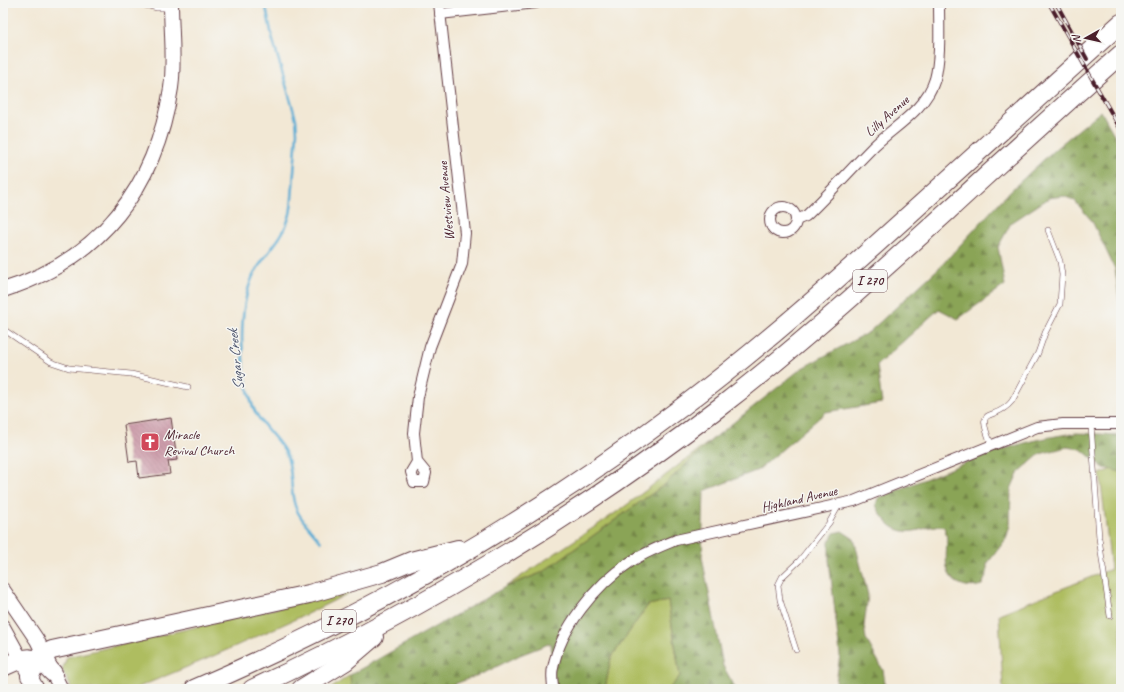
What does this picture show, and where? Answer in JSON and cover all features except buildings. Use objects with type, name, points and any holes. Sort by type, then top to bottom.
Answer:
[{"type":"highway","name":"I 270","points":[[194,689],[266,657],[352,614],[478,544],[602,465],[682,408],[757,348],[879,242],[1121,23]]},
{"type":"highway","name":"I 270","points":[[252,689],[325,655],[397,617],[509,552],[606,490],[723,405],[837,311],[1121,54]]},
{"type":"highway","points":[[3,668],[78,644],[309,594],[382,573],[410,561],[478,544]]},
{"type":"highway","points":[[301,689],[346,661],[397,617]]},
{"type":"highway","points":[[34,657],[47,666],[53,673]]},
{"type":"highway","points":[[33,683],[34,657]]},
{"type":"main road","points":[[3,290],[42,276],[76,255],[102,234],[135,191],[154,156],[164,121],[171,86],[171,5]]},
{"type":"main road","points":[[3,590],[34,657]]},
{"type":"main road","points":[[3,627],[34,657]]},
{"type":"main road","points":[[53,673],[61,689]]},
{"type":"street","name":"Westview Avenue","points":[[417,462],[414,433],[418,397],[430,347],[462,264],[465,233],[439,3]]},
{"type":"street","points":[[440,14],[536,3]]},
{"type":"street","name":"Lilly Avenue","points":[[796,220],[806,216],[875,145],[920,106],[928,95],[936,73],[939,3]]},
{"type":"street","name":"Highland Avenue","points":[[553,689],[552,668],[564,633],[597,590],[628,563],[654,549],[676,540],[854,501],[1037,427],[1063,424],[1121,424]]},
{"type":"lane","points":[[137,3],[157,8],[171,5]]},
{"type":"lane","points":[[992,446],[984,428],[984,419],[986,416],[1007,406],[1012,401],[1038,353],[1045,333],[1060,304],[1062,275],[1060,261],[1048,230]]},
{"type":"lane","points":[[3,328],[51,362],[69,368],[131,374],[188,387]]},
{"type":"lane","points":[[1091,425],[1099,538],[1110,616]]},
{"type":"lane","points":[[796,650],[780,600],[778,586],[782,578],[799,561],[829,522],[839,505]]},
{"type":"green space","points":[[1101,111],[1121,147],[1121,315],[1115,269],[1092,221],[1074,200],[1063,196],[1049,198],[1011,223],[998,247],[1005,285],[958,319],[939,309],[877,365],[882,403],[826,412],[758,470],[704,491],[702,557],[723,666],[736,689],[669,689],[680,676],[668,601],[648,605],[611,658],[605,689],[554,689],[551,643],[520,655],[486,672],[442,689],[351,689],[350,675],[505,587],[541,573],[664,485],[714,438],[802,368],[869,332],[940,267],[1007,194],[1054,150]]},
{"type":"green space","points":[[1076,433],[1121,435],[1121,472],[1104,468],[1081,449],[1067,447],[1040,454],[1018,473],[1011,489],[1010,525],[1006,539],[987,564],[987,574],[982,585],[972,587],[962,585],[951,577],[946,563],[947,541],[944,527],[935,526],[919,530],[904,531],[887,522],[876,505],[878,498],[1000,450],[1050,437]]},
{"type":"green space","points":[[714,438],[664,485],[541,573],[505,587],[624,507]]},
{"type":"green space","points":[[1121,465],[1121,689],[1003,689],[999,614],[1111,569],[1100,474]]},
{"type":"green space","points":[[842,531],[854,539],[868,595],[864,626],[866,639],[883,670],[886,689],[835,689],[840,655],[829,560],[829,542],[834,533]]},
{"type":"green space","points":[[361,587],[309,613],[209,658],[134,689],[72,689],[62,670],[67,657],[312,600]]},
{"type":"green space","points":[[668,601],[680,676],[669,689],[605,689],[611,658],[648,605]]},
{"type":"green space","points":[[350,675],[351,689],[330,689]]},
{"type":"waterway","name":"Sugar Creek","points":[[265,3],[273,41],[296,119],[297,132],[290,214],[279,239],[253,276],[248,290],[244,306],[242,341],[243,359],[245,376],[256,414],[286,454],[291,472],[293,496],[298,513],[321,542]]},
{"type":"waterway","name":"Sugar Creek","points":[[407,685],[409,689]]},
{"type":"railway","points":[[1049,3],[1121,130]]},
{"type":"railway","points":[[1056,3],[1087,59]]},
{"type":"place","name":"Miracle Revival Church","points":[[150,442]]}]
